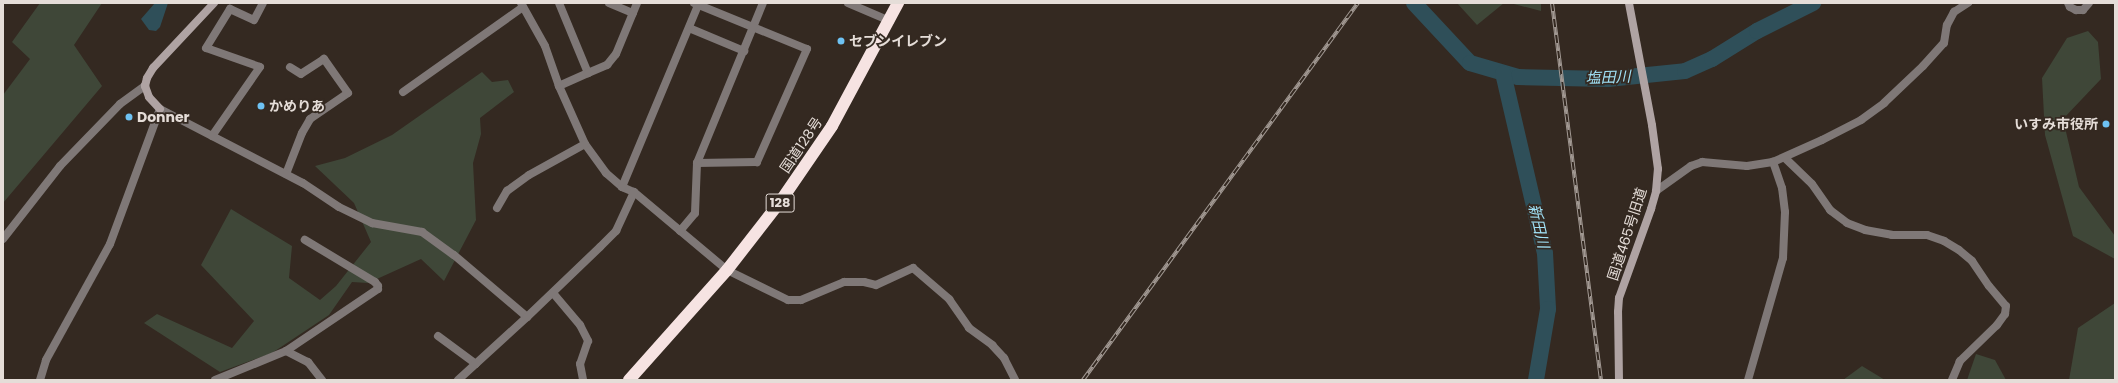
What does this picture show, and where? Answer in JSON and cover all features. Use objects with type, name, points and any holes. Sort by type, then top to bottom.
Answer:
[{"type":"highway","name":"国道128号","points":[[629,380],[727,270],[780,202],[832,126],[890,21],[898,3]]},
{"type":"street","points":[[3,239],[60,166],[120,104],[145,86],[153,68],[214,3]]},
{"type":"street","points":[[212,136],[260,67],[206,48],[230,9],[254,20],[263,3]]},
{"type":"street","points":[[559,3],[588,73]]},
{"type":"street","points":[[609,3],[633,13]]},
{"type":"street","points":[[559,86],[607,65],[616,54],[637,3]]},
{"type":"street","points":[[680,231],[695,213],[697,163],[763,3]]},
{"type":"street","points":[[848,3],[890,21]]},
{"type":"street","name":"国道465号旧道","points":[[1619,380],[1619,298],[1656,192],[1658,169],[1652,126],[1628,3]]},
{"type":"street","points":[[1656,192],[1691,166],[1702,162],[1747,166],[1773,162],[1785,158],[1861,120],[1884,102],[1923,66],[1944,43],[1947,25],[1954,12],[1968,3]]},
{"type":"street","points":[[2068,3],[2070,8],[2083,10],[2089,3]]},
{"type":"street","points":[[622,187],[689,28],[696,4],[807,49],[757,162],[697,163]]},
{"type":"street","points":[[402,92],[522,5],[545,46],[559,86],[585,144],[606,173],[622,187],[634,192],[727,270],[788,300],[801,300],[844,282],[864,282],[876,285],[913,268],[949,299],[969,328],[992,345],[1004,358],[1015,380]]},
{"type":"street","points":[[689,28],[744,50]]},
{"type":"street","points":[[286,174],[302,133],[310,119],[348,93],[324,59],[301,74],[290,67]]},
{"type":"street","points":[[145,86],[149,98],[160,109],[303,183],[339,207],[372,223],[422,232],[454,255],[527,317]]},
{"type":"street","points":[[40,380],[46,360],[110,244],[160,109]]},
{"type":"street","points":[[497,208],[507,191],[524,179],[585,144]]},
{"type":"street","points":[[1785,158],[1812,184],[1830,210],[1847,223],[1865,230],[1892,235],[1927,236],[1944,241],[1959,250],[1972,261],[1989,286],[2006,306],[2005,314],[1997,325],[1960,361],[1952,380]]},
{"type":"street","points":[[1748,380],[1783,258],[1785,212],[1782,188],[1773,162]]},
{"type":"street","points":[[458,380],[553,293],[616,231],[634,192]]},
{"type":"street","points":[[215,380],[286,351],[376,291],[378,286],[375,282],[306,240]]},
{"type":"street","points":[[553,293],[580,325],[588,342],[580,364],[583,380]]},
{"type":"street","points":[[438,336],[476,364]]},
{"type":"street","points":[[286,351],[308,362],[322,380]]},
{"type":"green space","points":[[40,3],[102,3],[74,45],[102,86],[3,203],[3,95],[30,59],[12,42]]},
{"type":"green space","points":[[1457,3],[1504,3],[1477,25]]},
{"type":"green space","points":[[1510,3],[1541,3],[1541,11]]},
{"type":"green space","points":[[2088,31],[2098,42],[2101,79],[2063,119],[2079,187],[2115,236],[2115,259],[2073,236],[2045,135],[2042,78],[2067,38]]},
{"type":"green space","points":[[482,72],[492,82],[508,80],[514,92],[480,118],[481,134],[473,163],[476,220],[444,281],[421,259],[368,283],[352,282],[329,315],[272,353],[220,372],[144,323],[157,314],[232,348],[254,321],[201,265],[231,209],[292,246],[289,278],[320,300],[336,286],[371,242],[354,203],[315,166],[345,158],[392,135]]},
{"type":"green space","points":[[2115,303],[2115,380],[2069,380],[2078,328]]},
{"type":"green space","points":[[1976,354],[1995,360],[2006,380],[1967,380]]},
{"type":"green space","points":[[1862,366],[1885,380],[1843,380]]},
{"type":"water","points":[[155,3],[168,3],[160,27],[156,31],[149,30],[141,19]]},
{"type":"waterway","name":"塩田川","points":[[1414,3],[1470,63],[1518,77],[1608,79],[1685,71],[1712,59],[1757,31],[1813,3]]},
{"type":"waterway","name":"新田川","points":[[1503,73],[1545,253],[1548,309],[1536,380]]},
{"type":"railway","points":[[1083,380],[1358,3]]},
{"type":"railway","points":[[1552,3],[1601,380]]},
{"type":"place","name":"セブンイレブン","points":[[841,41]]},
{"type":"place","name":"かめりあ","points":[[261,106]]},
{"type":"place","name":"Donner","points":[[129,117]]},
{"type":"place","name":"いすみ市役所","points":[[2106,124]]}]
